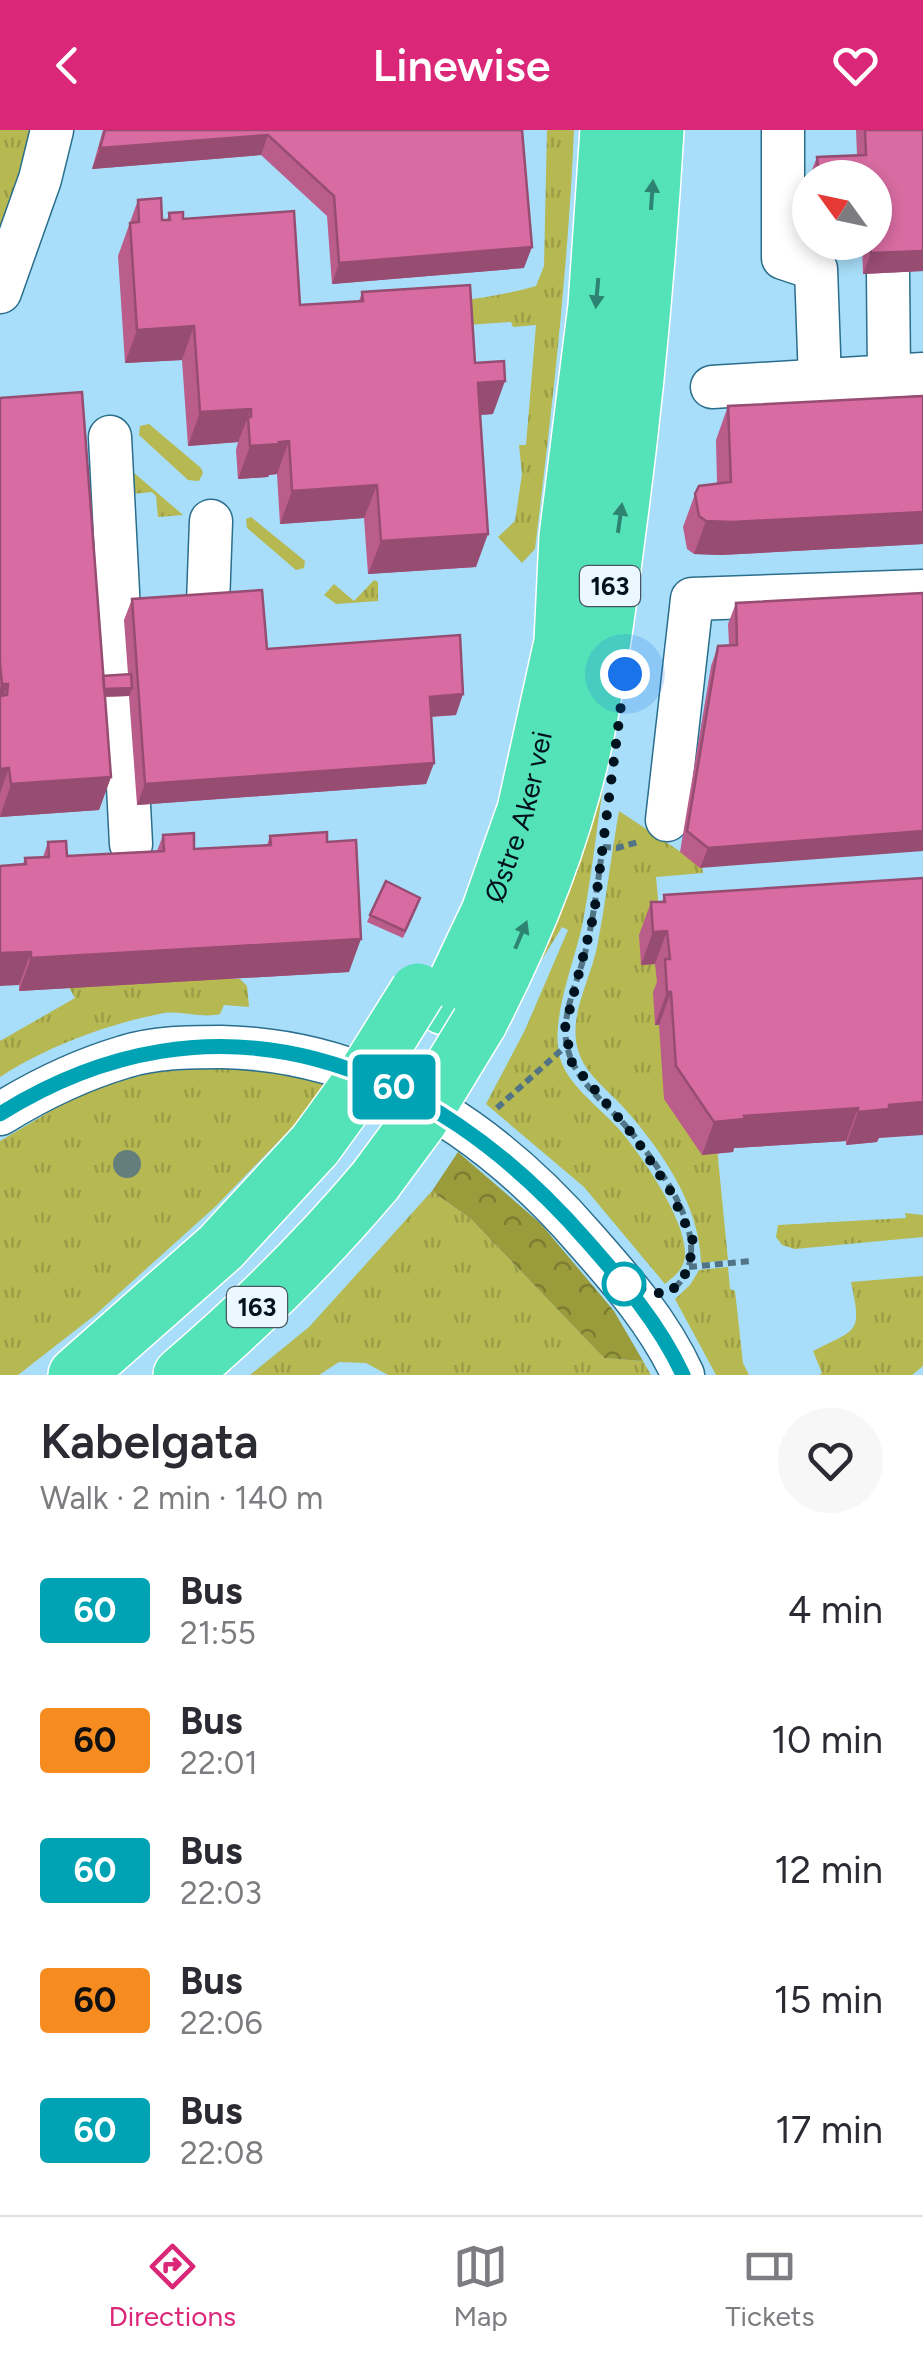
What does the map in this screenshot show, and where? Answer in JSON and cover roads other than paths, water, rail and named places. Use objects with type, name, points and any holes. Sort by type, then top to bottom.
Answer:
[{"type":"highway","name":"Østre Aker vei","points":[[126,1375],[249,1262],[344,1162],[420,1120],[447,1007],[488,912],[536,765],[562,642],[567,538],[596,306],[608,130]]},
{"type":"highway","name":"Østre Aker vei","points":[[447,1007],[504,975],[548,868],[580,765],[594,698],[626,473],[643,319],[656,130]]},
{"type":"highway","name":"Østre Aker vei","points":[[181,1375],[278,1288],[330,1235],[344,1162]]},
{"type":"highway","name":"163","points":[[76,1375],[221,1247],[344,1162]]},
{"type":"street","points":[[0,292],[40,179],[52,130]]},
{"type":"street","points":[[783,130],[783,258],[816,268],[820,381]]},
{"type":"street","points":[[712,388],[906,375],[888,273]]},
{"type":"street","points":[[110,437],[131,844]]},
{"type":"street","points":[[208,604],[211,521]]},
{"type":"street","points":[[667,820],[692,598],[923,591]]},
{"type":"street","points":[[0,1114],[38,1090],[126,1056],[168,1049],[250,1048],[338,1064],[374,1076],[421,1101],[476,1138],[562,1213],[648,1314],[683,1375]]}]
